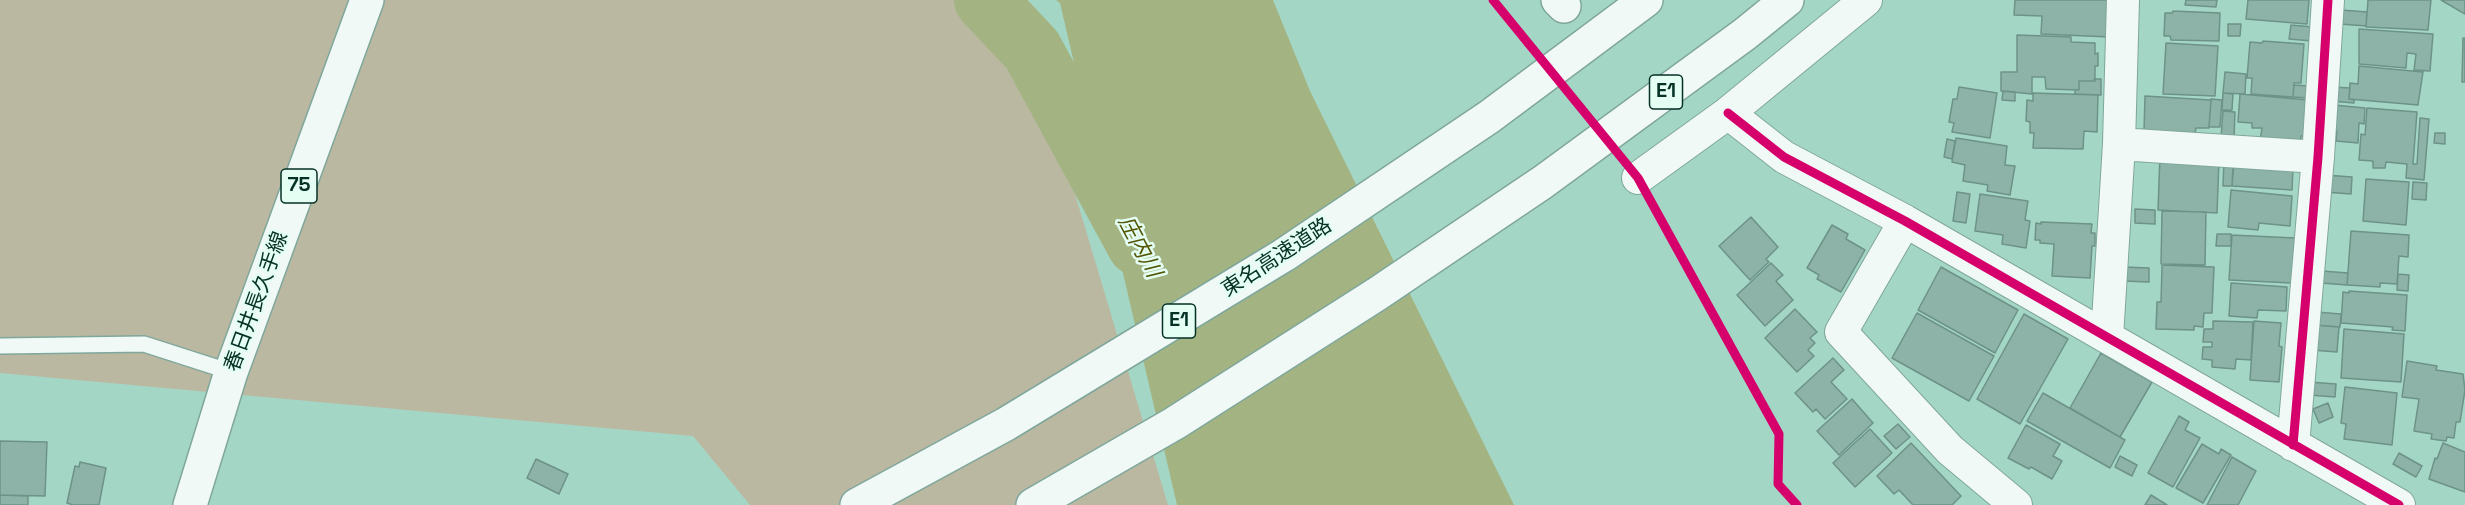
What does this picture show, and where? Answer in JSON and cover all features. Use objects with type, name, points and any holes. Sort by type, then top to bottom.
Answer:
[{"type":"main road","name":"春日井長久手線","points":[[190,505],[231,372],[367,0]]},
{"type":"main road","name":"東名高速道路","points":[[857,505],[1016,418],[1284,255],[1489,117],[1646,0]]},
{"type":"main road","name":"E1","points":[[1033,505],[1175,423],[1377,294],[1543,182],[1745,34],[1787,0]]},
{"type":"street","points":[[1638,178],[1728,113],[1866,0]]},
{"type":"street","points":[[2108,337],[2119,144],[2123,0]]},
{"type":"street","points":[[2293,446],[2318,157],[2328,0]]},
{"type":"street","points":[[1728,113],[1784,157],[1905,221],[2399,505]]},
{"type":"street","points":[[2119,144],[2318,157]]},
{"type":"street","points":[[1905,221],[1841,332],[1950,450],[2016,505]]},
{"type":"lane","points":[[0,346],[144,344],[231,372]]},
{"type":"shaded area","points":[[0,0],[959,0],[1032,50],[1168,505],[750,505],[693,436],[0,373]]},
{"type":"water","points":[[1056,0],[1273,0],[1310,91],[1514,505],[1177,505],[1060,3]]},
{"type":"building","points":[[2015,0],[2112,0],[2110,37],[2041,34],[2042,16],[2014,15]]},
{"type":"building","points":[[2186,0],[2217,0],[2216,7],[2185,5]]},
{"type":"building","points":[[2248,0],[2309,0],[2307,24],[2246,19]]},
{"type":"building","points":[[2368,0],[2431,0],[2428,30],[2366,27]]},
{"type":"building","points":[[2441,0],[2465,0],[2465,14]]},
{"type":"building","points":[[2341,10],[2367,12],[2366,26],[2340,24]]},
{"type":"building","points":[[2173,11],[2220,13],[2219,41],[2171,40],[2170,36],[2164,36],[2165,13]]},
{"type":"building","points":[[2228,24],[2241,24],[2240,36],[2228,36]]},
{"type":"building","points":[[2291,25],[2313,27],[2312,41],[2289,39]]},
{"type":"building","points":[[2359,29],[2433,34],[2430,71],[2414,70],[2416,54],[2407,53],[2406,68],[2359,64]]},
{"type":"building","points":[[2017,35],[2071,37],[2071,42],[2095,43],[2098,66],[2095,66],[2095,81],[2079,81],[2079,90],[2046,89],[2045,77],[2032,77],[2032,94],[2001,91],[2001,72],[2017,72]]},
{"type":"building","points":[[2463,38],[2465,38],[2465,82],[2462,82]]},
{"type":"building","points":[[2263,41],[2304,44],[2301,83],[2294,83],[2293,97],[2251,94],[2252,78],[2247,78],[2250,42],[2262,43]]},
{"type":"building","points":[[2166,43],[2218,46],[2215,96],[2163,94]]},
{"type":"building","points":[[2359,66],[2423,72],[2418,105],[2349,99],[2350,83],[2358,84]]},
{"type":"building","points":[[2225,72],[2246,74],[2245,94],[2223,93]]},
{"type":"building","points":[[2094,79],[2101,79],[2101,95],[2075,94],[2075,90],[2079,90],[2079,81],[2095,81]]},
{"type":"building","points":[[2294,85],[2310,86],[2309,98],[2293,97]]},
{"type":"building","points":[[1959,87],[1997,93],[1990,138],[1952,132],[1954,123],[1949,122],[1953,99],[1957,99]]},
{"type":"building","points":[[2332,87],[2350,88],[2349,99],[2354,100],[2354,103],[2331,101]]},
{"type":"building","points":[[2003,91],[2015,92],[2015,101],[2002,100]]},
{"type":"building","points":[[2033,93],[2098,95],[2097,132],[2084,131],[2083,149],[2033,148],[2034,133],[2030,133],[2030,122],[2026,121],[2027,100],[2033,101]]},
{"type":"building","points":[[2223,93],[2233,94],[2232,110],[2222,110]]},
{"type":"building","points":[[2240,94],[2308,100],[2304,136],[2301,136],[2300,144],[2260,141],[2262,128],[2252,128],[2252,123],[2238,122]]},
{"type":"building","points":[[2145,96],[2211,100],[2209,128],[2196,128],[2195,133],[2144,131]]},
{"type":"building","points":[[2211,99],[2222,100],[2220,127],[2209,127]]},
{"type":"building","points":[[2334,105],[2365,108],[2364,124],[2359,123],[2358,143],[2336,141],[2337,131],[2332,131]]},
{"type":"building","points":[[2367,108],[2417,112],[2413,164],[2417,164],[2420,118],[2429,119],[2424,180],[2406,178],[2407,164],[2386,162],[2385,168],[2373,168],[2373,161],[2359,160],[2361,134],[2365,135]]},
{"type":"building","points":[[2223,111],[2235,112],[2234,139],[2221,138]]},
{"type":"building","points":[[2435,133],[2445,133],[2445,144],[2434,143]]},
{"type":"building","points":[[1956,138],[2007,146],[2005,165],[2015,166],[2010,195],[1987,191],[1988,185],[1963,181],[1965,165],[1952,162]]},
{"type":"building","points":[[1947,139],[1955,141],[1952,159],[1944,157]]},
{"type":"building","points":[[2160,155],[2219,160],[2217,213],[2158,210]]},
{"type":"building","points":[[2224,160],[2234,161],[2232,186],[2223,186]]},
{"type":"building","points":[[2233,166],[2293,168],[2292,190],[2232,186]]},
{"type":"building","points":[[2325,175],[2352,177],[2351,194],[2324,192]]},
{"type":"building","points":[[2366,179],[2409,182],[2406,225],[2363,221]]},
{"type":"building","points":[[2413,182],[2427,183],[2426,200],[2412,199]]},
{"type":"building","points":[[2231,190],[2292,196],[2290,226],[2259,223],[2258,230],[2228,227]]},
{"type":"building","points":[[1957,192],[1970,194],[1966,223],[1953,221]]},
{"type":"building","points":[[1980,194],[2028,201],[2025,220],[2030,221],[2026,248],[2002,244],[2003,235],[1975,231]]},
{"type":"building","points":[[2135,209],[2155,210],[2155,224],[2135,223]]},
{"type":"building","points":[[2162,211],[2206,212],[2205,265],[2161,264]]},
{"type":"building","points":[[1751,217],[1778,247],[1766,259],[1769,262],[1750,280],[1719,246]]},
{"type":"building","points":[[2041,222],[2092,224],[2091,233],[2095,233],[2095,246],[2092,246],[2090,278],[2052,276],[2054,244],[2040,243],[2040,240],[2035,240],[2036,223],[2041,224]]},
{"type":"building","points":[[1832,225],[1848,234],[1846,239],[1865,250],[1841,292],[1817,279],[1819,275],[1807,268]]},
{"type":"building","points":[[2351,231],[2409,235],[2408,257],[2399,256],[2397,284],[2380,283],[2380,287],[2347,285]]},
{"type":"building","points":[[2217,234],[2231,234],[2231,246],[2216,246]]},
{"type":"building","points":[[2232,235],[2295,238],[2292,283],[2229,280]]},
{"type":"building","points":[[1771,263],[1783,275],[1776,281],[1793,300],[1765,326],[1737,295]]},
{"type":"building","points":[[2162,265],[2214,267],[2212,313],[2204,313],[2203,327],[2194,326],[2194,330],[2156,329],[2157,302],[2161,302]]},
{"type":"building","points":[[1941,267],[2018,310],[1995,353],[1918,310]]},
{"type":"building","points":[[2124,267],[2149,268],[2149,282],[2123,281]]},
{"type":"building","points":[[2322,271],[2348,273],[2347,285],[2321,283]]},
{"type":"building","points":[[2398,274],[2409,275],[2408,291],[2397,290]]},
{"type":"building","points":[[2231,283],[2287,287],[2286,311],[2258,310],[2257,318],[2229,316]]},
{"type":"building","points":[[2349,291],[2407,295],[2405,331],[2392,330],[2393,327],[2341,323],[2343,292],[2349,293]]},
{"type":"building","points":[[1795,309],[1817,332],[1810,338],[1815,343],[1808,350],[1814,356],[1797,372],[1765,338]]},
{"type":"building","points":[[2316,312],[2341,314],[2340,327],[2315,325]]},
{"type":"building","points":[[1917,313],[1994,356],[1969,401],[1892,358]]},
{"type":"building","points":[[2024,314],[2068,339],[2020,424],[1977,399]]},
{"type":"building","points":[[2213,321],[2253,322],[2251,360],[2236,359],[2235,369],[2212,367],[2212,360],[2202,359],[2203,347],[2212,347],[2212,342],[2203,342],[2204,329],[2213,329]]},
{"type":"building","points":[[2254,321],[2281,323],[2279,346],[2282,347],[2279,382],[2250,380]]},
{"type":"building","points":[[2313,325],[2339,327],[2337,352],[2311,350]]},
{"type":"building","points":[[2344,329],[2404,334],[2401,382],[2341,378]]},
{"type":"building","points":[[2101,353],[2152,382],[2120,437],[2070,408]]},
{"type":"building","points":[[1833,358],[1844,370],[1831,382],[1847,399],[1825,419],[1816,409],[1813,412],[1795,393]]},
{"type":"building","points":[[2407,361],[2437,366],[2436,370],[2463,374],[2465,390],[2460,422],[2456,422],[2454,438],[2447,437],[2446,441],[2431,439],[2432,434],[2414,431],[2419,399],[2402,397]]},
{"type":"building","points":[[2309,382],[2336,384],[2335,397],[2309,395]]},
{"type":"building","points":[[2345,387],[2397,393],[2392,445],[2344,439],[2346,424],[2341,423]]},
{"type":"building","points":[[2043,393],[2125,440],[2110,468],[2027,421]]},
{"type":"building","points":[[1852,399],[1873,423],[1839,455],[1817,431]]},
{"type":"building","points":[[2328,403],[2333,417],[2319,423],[2313,409]]},
{"type":"building","points":[[2179,416],[2189,422],[2185,430],[2200,438],[2173,487],[2148,473]]},
{"type":"building","points":[[1898,424],[1910,437],[1896,449],[1884,436]]},
{"type":"building","points":[[2026,425],[2060,444],[2053,456],[2062,461],[2052,479],[2008,458]]},
{"type":"building","points":[[1870,429],[1892,453],[1855,487],[1833,463]]},
{"type":"building","points":[[0,441],[47,442],[45,496],[0,495]]},
{"type":"building","points":[[1911,443],[1961,496],[1952,505],[1913,505],[1899,490],[1894,494],[1877,476]]},
{"type":"building","points":[[2443,443],[2465,452],[2465,492],[2429,479],[2435,458],[2437,459]]},
{"type":"building","points":[[2202,444],[2219,454],[2221,449],[2231,455],[2203,503],[2176,488]]},
{"type":"building","points":[[2399,453],[2422,466],[2416,477],[2393,464]]},
{"type":"building","points":[[2120,456],[2137,465],[2132,476],[2115,467]]},
{"type":"building","points":[[2232,457],[2256,471],[2238,505],[2207,505]]},
{"type":"building","points":[[536,459],[568,474],[559,494],[527,478]]},
{"type":"building","points":[[80,462],[106,468],[99,505],[67,503],[75,466],[79,467]]},
{"type":"building","points":[[0,495],[28,496],[28,505],[0,505]]},
{"type":"building","points":[[2151,495],[2167,505],[2145,505]]},
{"type":"waterway","name":"庄内川","points":[[985,0],[1032,50],[1138,245]]},
{"type":"cycle path","points":[[1493,0],[1638,178],[1779,434],[1778,484],[1797,505]]},
{"type":"cycle path","points":[[2293,445],[2318,157],[2328,0]]},
{"type":"cycle path","points":[[1728,113],[1784,157],[1905,221],[2399,505]]}]
